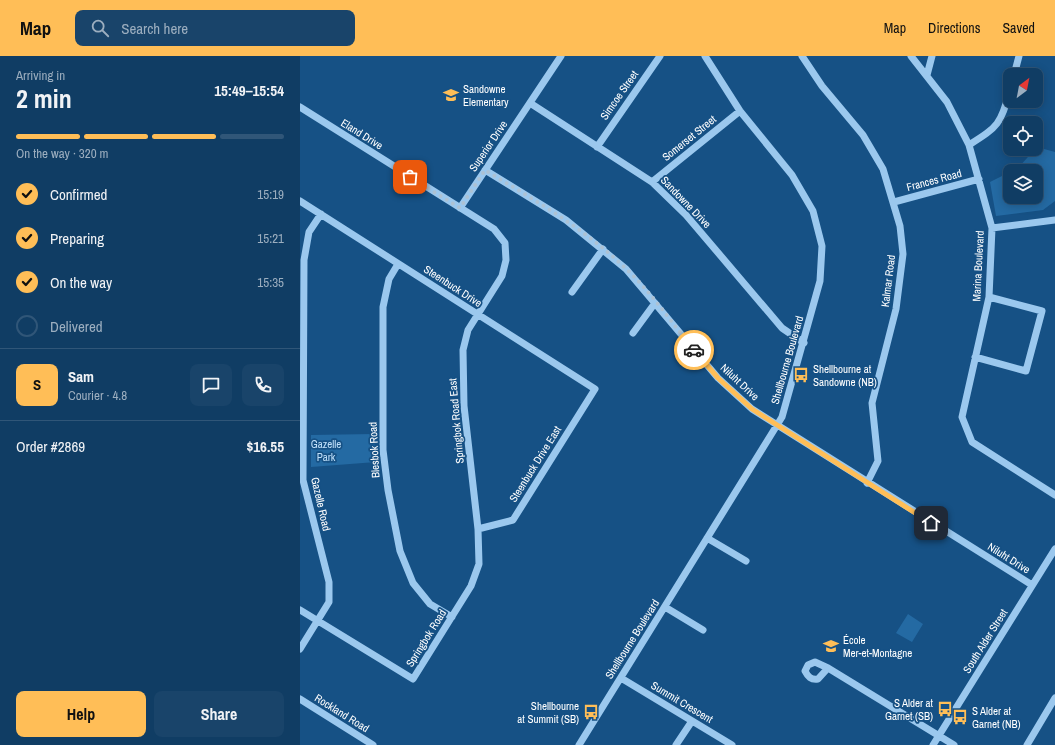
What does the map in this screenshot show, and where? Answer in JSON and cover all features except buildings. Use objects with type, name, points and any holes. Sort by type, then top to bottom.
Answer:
[{"type":"street","name":"Superior Drive","points":[[460,208],[561,56]]},
{"type":"street","name":"Simcoe Street","points":[[597,146],[660,56]]},
{"type":"street","name":"Shellbourne Boulevard","points":[[579,745],[782,417],[804,343],[820,281],[822,246],[813,211],[792,175],[740,111],[705,56]]},
{"type":"street","name":"Kalmar Road","points":[[802,56],[822,86],[863,135],[883,169],[900,226],[903,254],[896,309],[872,403],[878,462],[867,483]]},
{"type":"street","name":"Marina Boulevard","points":[[911,56],[947,102],[969,145],[992,228],[989,297],[962,416],[972,442],[1055,495]]},
{"type":"street","points":[[927,76],[932,56]]},
{"type":"street","points":[[1016,68],[1020,56]]},
{"type":"street","name":"Sandowne Drive","points":[[530,103],[652,182],[686,215],[782,328],[804,343]]},
{"type":"street","name":"Eland Drive","points":[[300,107],[494,229],[505,243],[506,260],[502,276],[477,314]]},
{"type":"street","points":[[969,145],[994,130],[1003,116],[1005,108]]},
{"type":"street","name":"Somerset Street","points":[[652,182],[740,111]]},
{"type":"street","name":"Niluht Drive","points":[[485,170],[566,220],[604,249],[626,269],[718,378],[752,409],[867,483],[1032,585]]},
{"type":"street","name":"Frances Road","points":[[894,202],[979,179]]},
{"type":"street","name":"Steenbuck Drive","points":[[300,201],[595,389]]},
{"type":"street","name":"Gazelle Road","points":[[300,649],[329,602],[329,582],[303,480],[304,260],[309,232],[321,214]]},
{"type":"street","points":[[992,228],[1055,220]]},
{"type":"street","points":[[572,292],[604,249]]},
{"type":"street","name":"Blesbok Road","points":[[398,264],[389,278],[383,307],[383,450],[388,490],[400,551],[413,583],[430,604],[452,617]]},
{"type":"street","points":[[975,357],[1026,371],[1042,311],[989,297]]},
{"type":"street","points":[[633,333],[655,302]]},
{"type":"street","name":"Springbok Road East","points":[[477,314],[468,330],[463,350],[464,406],[478,529]]},
{"type":"street","name":"Steenbuck Drive East","points":[[478,529],[513,520],[595,389]]},
{"type":"street","name":"Springbok Road","points":[[300,610],[413,679],[471,586],[479,564],[478,529]]},
{"type":"street","points":[[707,538],[746,561]]},
{"type":"street","name":"South Alder Street","points":[[933,745],[1055,549]]},
{"type":"street","points":[[665,607],[703,630]]},
{"type":"street","points":[[828,668],[954,745]]},
{"type":"street","name":"Summit Crescent","points":[[621,678],[732,745]]},
{"type":"street","points":[[1027,745],[1055,698]]},
{"type":"street","name":"Rockland Road","points":[[300,699],[373,745]]},
{"type":"street","points":[[676,745],[692,721]]},
{"type":"green space","points":[[1043,149],[1055,152],[1055,201],[1043,210],[996,216],[990,182],[1003,176],[1003,204],[1043,204],[1043,164],[1022,164],[1029,156],[1043,156]]},
{"type":"green space","name":"Gazelle Park","points":[[374,434],[376,462],[311,467],[311,435]]},
{"type":"green space","points":[[908,614],[923,624],[912,642],[896,633]]},
{"type":"way so far","points":[[410,177],[460,208],[485,170],[566,220],[604,249],[626,269],[694,350]]},
{"type":"place","name":"Sandowne Elementary","points":[[451,95]]},
{"type":"place","name":"Shellbourne at Sandowne (NB)","points":[[801,375]]},
{"type":"place","name":"École Mer-et-Montagne","points":[[831,646]]},
{"type":"place","name":"S Alder at Garnet (SB)","points":[[945,709]]},
{"type":"place","name":"Shellbourne at Summit (SB)","points":[[591,712]]},
{"type":"place","name":"S Alder at Garnet (NB)","points":[[960,717]]},
{"type":"route","points":[[694,350],[718,378],[752,409],[931,523]]}]
